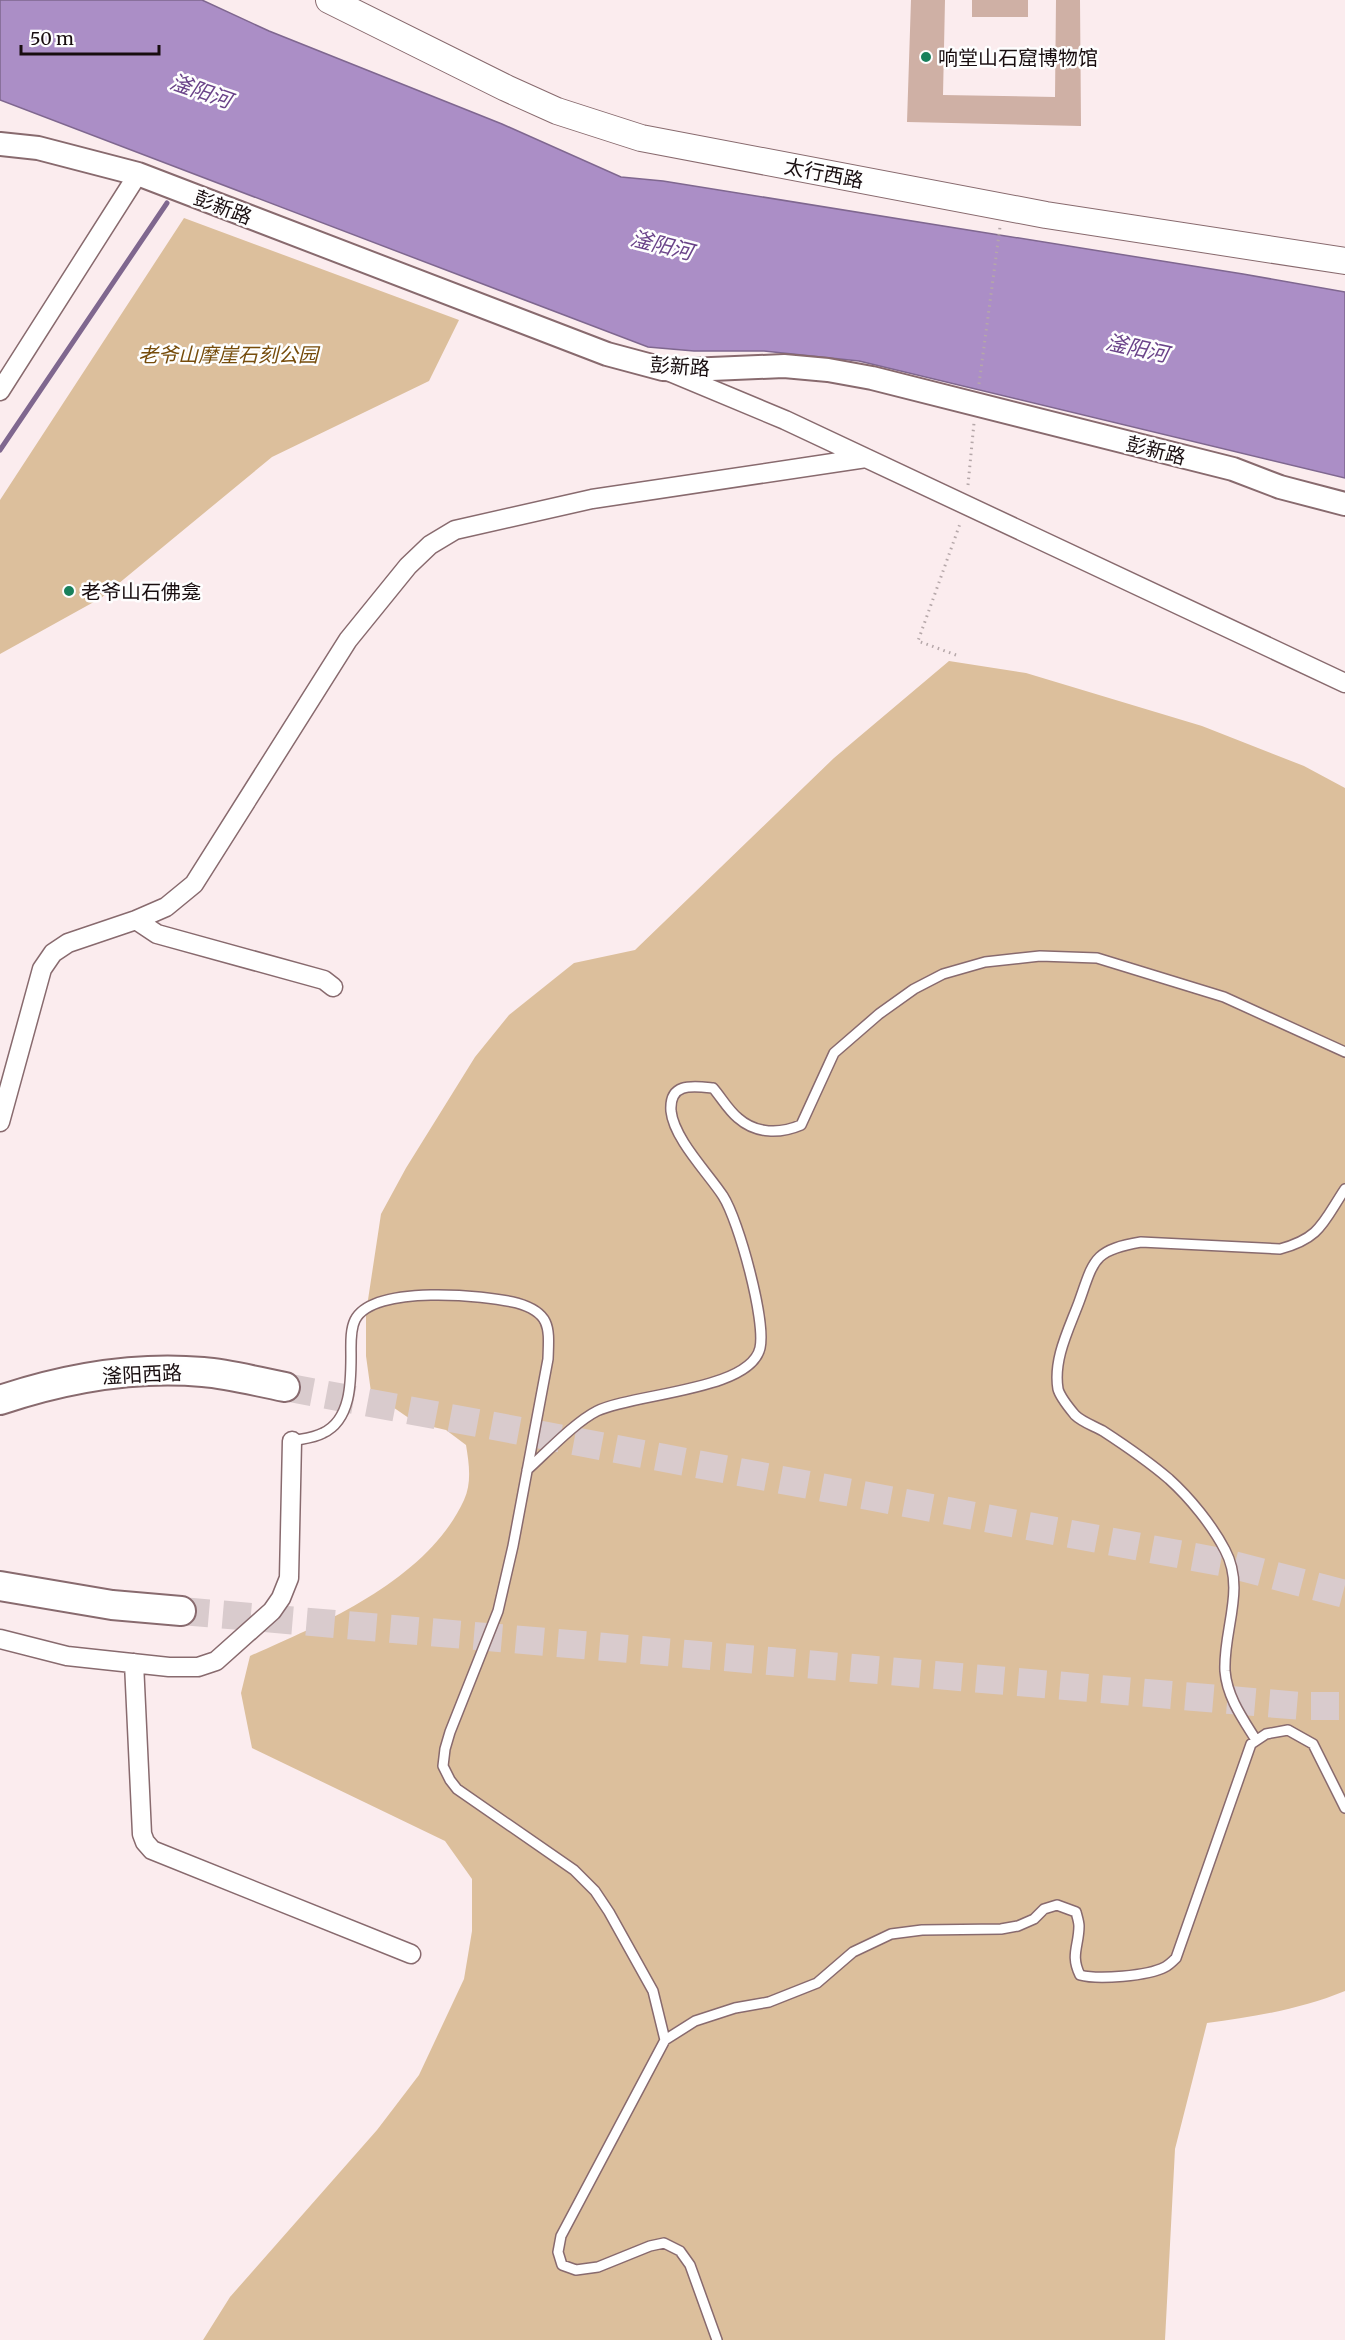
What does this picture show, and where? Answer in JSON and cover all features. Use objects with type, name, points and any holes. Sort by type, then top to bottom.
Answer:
[{"type":"main road","name":"太行西路","points":[[330,0],[557,111],[641,138],[1046,215],[1345,261]]},
{"type":"main road","name":"滏阳西路","points":[[0,1400],[59,1383],[120,1372],[205,1372],[285,1387]]},
{"type":"main road","points":[[0,1586],[112,1605],[181,1611]]},
{"type":"street","name":"彭新路","points":[[0,144],[38,148],[138,174],[607,354],[663,369],[784,366],[828,370],[872,378],[1233,469],[1280,487],[1345,504]]},
{"type":"street","points":[[0,391],[138,174]]},
{"type":"street","points":[[663,369],[785,420],[1345,683]]},
{"type":"street","points":[[0,1122],[42,969],[53,953],[68,943],[136,920],[166,907],[194,884],[348,640],[408,566],[430,545],[455,530],[592,499],[866,458]]},
{"type":"street","points":[[136,920],[157,934],[324,980],[333,987]]},
{"type":"street","points":[[0,1639],[68,1656],[134,1664],[198,1667],[216,1661],[272,1611],[290,1578],[292,1441]]},
{"type":"street","points":[[134,1664],[142,1834],[152,1850],[411,1954]]},
{"type":"lane","points":[[527,1470],[595,1412],[622,1402],[727,1379],[745,1370],[756,1358],[762,1332],[743,1247],[733,1215],[674,1124],[671,1111],[672,1099],[681,1088],[690,1085],[713,1088],[736,1117],[748,1125],[765,1131],[785,1132],[801,1125],[834,1053],[879,1014],[914,989],[942,974],[985,962],[1040,956],[1097,958],[1224,997],[1345,1052]]},
{"type":"lane","points":[[1256,1740],[1234,1704],[1225,1671],[1234,1597],[1233,1571],[1226,1551],[1203,1517],[1170,1481],[1133,1451],[1076,1416],[1059,1392],[1057,1370],[1062,1348],[1094,1261],[1106,1251],[1141,1242],[1271,1250],[1301,1244],[1316,1234],[1345,1188]]},
{"type":"lane","points":[[292,1441],[324,1433],[341,1417],[350,1391],[351,1340],[356,1319],[367,1307],[388,1300],[425,1296],[487,1297],[528,1306],[544,1317],[549,1328],[548,1359],[498,1611],[450,1732],[443,1766],[457,1789],[574,1870],[595,1891],[653,1991],[665,2040]]},
{"type":"lane","points":[[717,2340],[690,2265],[680,2251],[664,2244],[650,2246],[598,2267],[576,2270],[562,2265],[558,2252],[561,2236],[570,2217],[665,2040],[695,2021],[735,2008],[769,2002],[817,1983],[853,1952],[891,1934],[922,1930],[1001,1929],[1018,1926],[1034,1919],[1044,1909],[1057,1905],[1076,1912],[1079,1927],[1074,1953],[1075,1966],[1080,1975],[1105,1978],[1164,1968],[1176,1958],[1251,1744],[1266,1734],[1288,1730],[1313,1744],[1345,1808]]},
{"type":"path","points":[[956,655],[918,641],[966,505],[976,405],[1000,225]]},
{"type":"green space","name":"老爷山摩崖石刻公园","points":[[184,218],[459,320],[429,381],[272,457],[101,598],[0,654],[0,500]]},
{"type":"green space","points":[[949,661],[1026,673],[1202,726],[1304,766],[1345,788],[1345,1991],[1311,2003],[1277,2011],[1207,2023],[1175,2149],[1165,2340],[203,2340],[230,2297],[377,2130],[419,2075],[464,1979],[472,1931],[472,1879],[445,1841],[252,1748],[241,1693],[250,1656],[341,1613],[400,1575],[426,1553],[448,1528],[467,1493],[469,1473],[466,1445],[446,1430],[416,1423],[371,1392],[366,1356],[366,1313],[381,1214],[406,1168],[475,1057],[509,1015],[574,963],[635,950],[834,758]]},
{"type":"water","name":"滏阳河","points":[[0,0],[202,0],[269,31],[502,124],[621,177],[663,181],[1345,292],[1345,478],[859,361],[764,351],[694,351],[648,347],[0,100]]},
{"type":"building","name":"响堂山石窟博物馆","points":[[911,0],[945,0],[943,95],[1055,97],[1056,0],[1080,0],[1081,126],[907,122]]},
{"type":"building","points":[[972,0],[1028,0],[1028,17],[972,17]]},
{"type":"waterway","points":[[0,450],[167,203]]},
{"type":"tunnel","points":[[285,1387],[1226,1563],[1345,1594]]},
{"type":"tunnel","points":[[181,1611],[1301,1706],[1345,1706]]},
{"type":"place","name":"响堂山石窟博物馆","points":[[926,57]]},
{"type":"place","name":"老爷山石佛龛","points":[[69,591]]}]
